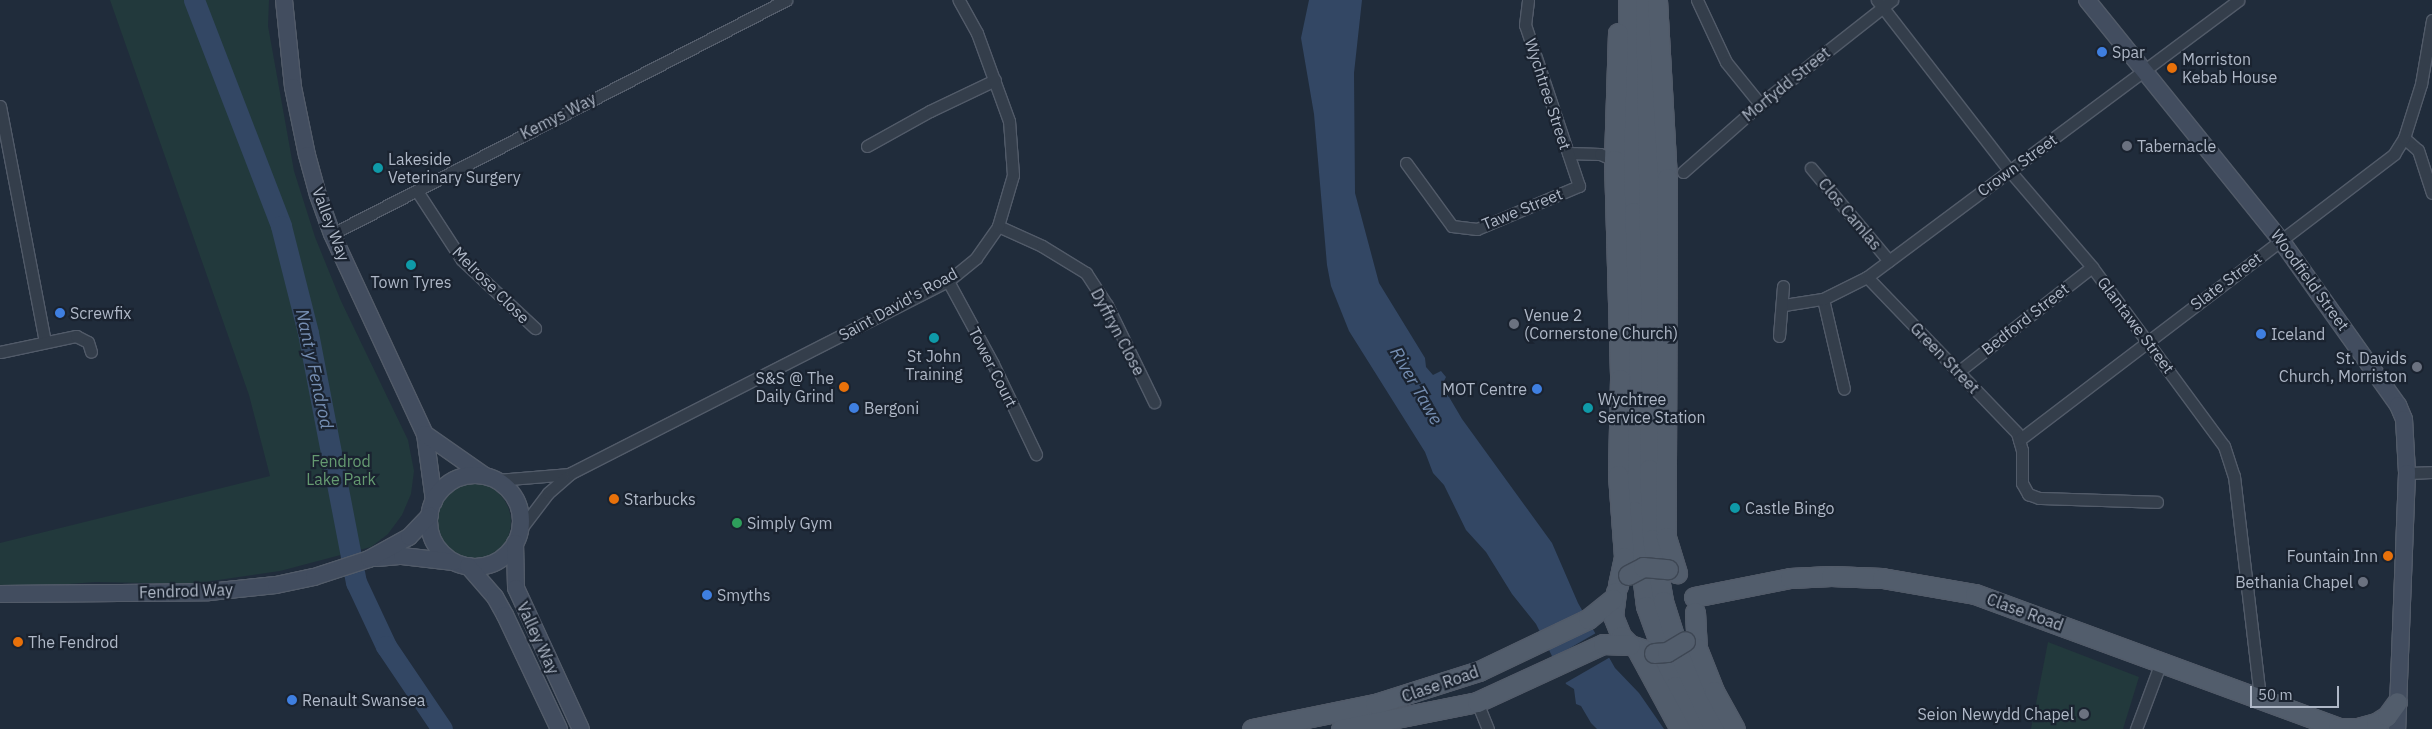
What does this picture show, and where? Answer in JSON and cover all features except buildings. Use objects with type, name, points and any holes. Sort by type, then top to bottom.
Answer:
[{"type":"main road","points":[[1620,0],[1614,160],[1620,379],[1618,475],[1624,557],[1620,587],[1613,616],[1617,630],[1640,649],[1680,729]]},
{"type":"main road","points":[[1628,0],[1633,221],[1634,511],[1646,606],[1675,686],[1696,729]]},
{"type":"main road","points":[[1645,0],[1651,341],[1649,469],[1652,539],[1663,601],[1681,658],[1714,729]]},
{"type":"main road","points":[[1656,0],[1666,178],[1665,517],[1666,537],[1673,571]]},
{"type":"main road","points":[[1620,587],[1643,567],[1673,571],[1687,583],[1694,605],[1697,648],[1714,691],[1735,729]]},
{"type":"main road","name":"Clase Road","points":[[1694,605],[1790,578],[1882,578],[1982,596],[2340,728]]},
{"type":"main road","name":"Clase Road","points":[[1252,729],[1419,693],[1479,672],[1588,619],[1620,587]]},
{"type":"main road","points":[[1640,649],[1667,652],[1685,641],[1694,605]]},
{"type":"main road","name":"Clase Road","points":[[1341,729],[1477,702],[1553,669],[1603,644],[1640,649]]},
{"type":"main road","points":[[2340,728],[2358,728],[2376,723],[2387,716],[2397,702]]},
{"type":"street","name":"Valley Way","points":[[284,0],[306,156],[332,234],[425,434],[432,508]]},
{"type":"street","name":"Kemys Way","points":[[332,234],[786,0]]},
{"type":"street","name":"Saint David's Road","points":[[518,536],[548,493],[572,474],[948,280],[976,258],[998,226],[1013,175],[1009,121],[977,33],[959,0]]},
{"type":"street","name":"Wychtree Street","points":[[1528,0],[1525,25],[1579,186]]},
{"type":"street","points":[[1697,0],[1726,62],[1760,104]]},
{"type":"street","name":"Morfydd Street","points":[[1683,172],[1743,118],[1879,4],[1892,0]]},
{"type":"street","name":"Woodfield Street","points":[[2087,0],[2280,238],[2398,405],[2404,419],[2408,473],[2397,729]]},
{"type":"street","name":"Crown Street","points":[[1784,305],[1823,299],[1867,277],[2238,0]]},
{"type":"street","name":"Glantawe Street","points":[[1879,4],[2009,170],[2092,266],[2224,446],[2231,461],[2260,699]]},
{"type":"street","name":"Slate Street","points":[[2019,440],[2280,238],[2394,154],[2404,138],[2421,84],[2432,20]]},
{"type":"street","points":[[868,146],[930,111],[995,80]]},
{"type":"street","points":[[0,106],[45,342]]},
{"type":"street","points":[[2404,138],[2418,150],[2432,193]]},
{"type":"street","points":[[1568,153],[1600,154],[1614,160]]},
{"type":"street","name":"Tawe Street","points":[[1406,163],[1452,226],[1477,229],[1579,186]]},
{"type":"street","name":"Clos Camlas","points":[[1811,168],[1889,261]]},
{"type":"street","name":"Melrose Close","points":[[417,191],[462,260],[535,328]]},
{"type":"street","name":"Dyffryn Close","points":[[998,226],[1042,246],[1086,273],[1107,305],[1154,402]]},
{"type":"street","name":"Bedford Street","points":[[1958,372],[2092,266]]},
{"type":"street","name":"Green Street","points":[[1867,277],[2017,433],[2019,440]]},
{"type":"street","name":"Tower Court","points":[[948,280],[993,364],[1036,454]]},
{"type":"street","points":[[1779,336],[1784,305],[1783,286]]},
{"type":"street","points":[[1823,299],[1844,389]]},
{"type":"street","points":[[0,352],[76,336],[88,342],[92,352]]},
{"type":"street","points":[[425,434],[491,478],[517,502],[518,536],[500,559],[490,564],[461,564],[438,547],[431,532],[432,508],[444,487],[459,478],[491,478]]},
{"type":"street","points":[[2019,440],[2022,483],[2028,494],[2039,498],[2157,502]]},
{"type":"street","points":[[2408,473],[2432,472]]},
{"type":"street","name":"Saint David's Road","points":[[491,478],[572,474]]},
{"type":"street","name":"Fendrod Way","points":[[0,594],[209,592],[276,585],[336,570],[369,559],[408,537],[432,508]]},
{"type":"street","name":"Valley Way","points":[[518,536],[516,588],[581,729]]},
{"type":"street","name":"Fendrod Way","points":[[369,559],[402,556],[461,564]]},
{"type":"street","name":"Valley Way","points":[[461,564],[495,597],[559,729]]},
{"type":"street","points":[[2136,729],[2161,662]]},
{"type":"street","points":[[1477,702],[1488,729]]},
{"type":"green space","name":"Fendrod Lake Park","points":[[110,0],[269,0],[268,26],[294,171],[315,237],[341,301],[408,440],[414,471],[411,494],[402,515],[388,534],[371,547],[280,571],[191,584],[96,582],[0,589],[0,543],[270,476],[249,395]]},
{"type":"green space","points":[[471,482],[486,485],[499,494],[508,507],[511,522],[508,537],[499,550],[486,559],[471,562],[456,559],[443,550],[434,537],[431,522],[434,507],[443,494],[456,485]]},
{"type":"green space","points":[[2048,642],[2139,677],[2123,729],[2031,729]]},
{"type":"water","name":"River Tawe","points":[[1309,0],[1362,0],[1354,73],[1355,193],[1379,283],[1425,358],[1426,367],[1433,375],[1441,371],[1446,377],[1442,385],[1462,419],[1552,543],[1578,603],[1615,668],[1639,693],[1664,729],[1597,729],[1591,723],[1581,706],[1576,704],[1574,689],[1566,684],[1536,624],[1512,594],[1486,552],[1466,530],[1444,485],[1433,473],[1425,452],[1349,331],[1331,286],[1327,265],[1314,114],[1301,38]]},
{"type":"pier","points":[[1596,633],[1610,657],[1565,683],[1551,659]]},
{"type":"waterway","name":"Nant y Fendrod","points":[[194,0],[281,226],[308,333],[356,582],[386,646],[442,729]]},
{"type":"place","name":"Spar","points":[[2102,52]]},
{"type":"place","name":"Morriston Kebab House","points":[[2172,68]]},
{"type":"place","name":"Tabernacle","points":[[2127,146]]},
{"type":"place","name":"Lakeside Veterinary Surgery","points":[[378,168]]},
{"type":"place","name":"Town Tyres","points":[[411,265]]},
{"type":"place","name":"Screwfix","points":[[60,313]]},
{"type":"place","name":"Venue 2 (Cornerstone Church)","points":[[1514,324]]},
{"type":"place","name":"Iceland","points":[[2261,334]]},
{"type":"place","name":"St John Training","points":[[934,338]]},
{"type":"place","name":"St. Davids Church, Morriston","points":[[2417,367]]},
{"type":"place","name":"S&S @ The Daily Grind","points":[[844,387]]},
{"type":"place","name":"MOT Centre","points":[[1537,389]]},
{"type":"place","name":"Bergoni","points":[[854,408]]},
{"type":"place","name":"Wychtree Service Station","points":[[1588,408]]},
{"type":"place","name":"Starbucks","points":[[614,499]]},
{"type":"place","name":"Castle Bingo","points":[[1735,508]]},
{"type":"place","name":"Simply Gym","points":[[737,523]]},
{"type":"place","name":"Fountain Inn","points":[[2388,556]]},
{"type":"place","name":"Bethania Chapel","points":[[2363,582]]},
{"type":"place","name":"Smyths","points":[[707,595]]},
{"type":"place","name":"The Fendrod","points":[[18,642]]},
{"type":"place","name":"Renault Swansea","points":[[292,700]]},
{"type":"place","name":"Seion Newydd Chapel","points":[[2084,714]]}]
